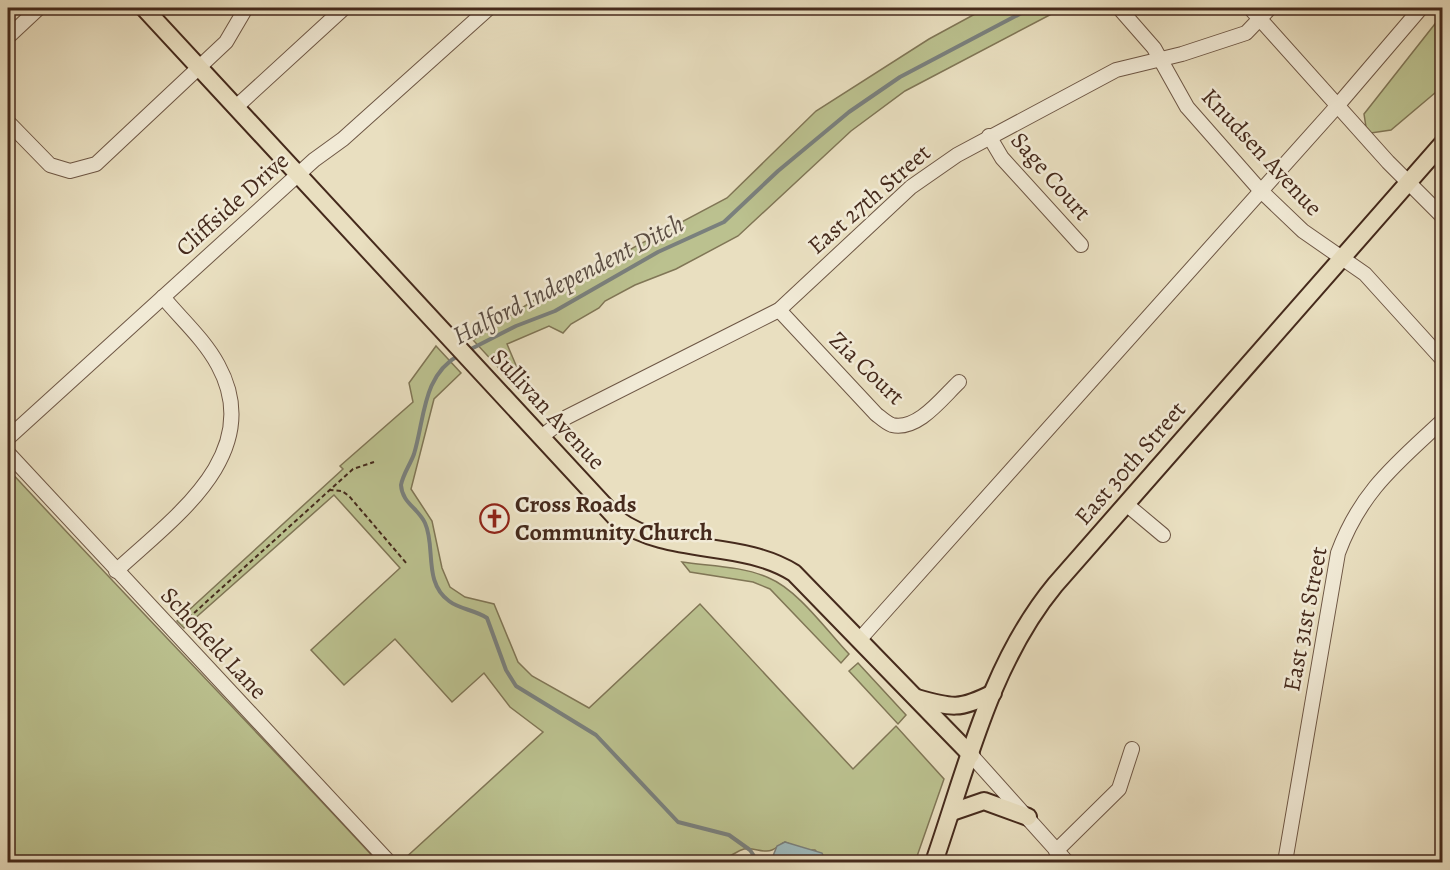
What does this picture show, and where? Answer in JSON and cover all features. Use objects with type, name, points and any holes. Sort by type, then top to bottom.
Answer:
[{"type":"main road","name":"Sullivan Avenue","points":[[144,8],[610,513],[635,532],[669,542],[755,556],[784,567],[802,579],[971,755]]},
{"type":"main road","name":"East 30th Street","points":[[934,862],[993,693],[1010,652],[1032,615],[1407,181],[1443,144]]},
{"type":"main road","points":[[916,698],[960,707],[970,705],[993,693]]},
{"type":"main road","points":[[952,812],[984,801],[1028,817]]},
{"type":"street","points":[[8,37],[39,8]]},
{"type":"street","points":[[8,122],[50,165],[70,171],[96,164],[226,42],[246,8]]},
{"type":"street","points":[[236,107],[344,8]]},
{"type":"street","name":"Cliffside Drive","points":[[8,438],[298,174],[343,139],[489,8]]},
{"type":"street","name":"Knudsen Avenue","points":[[1119,8],[1161,58],[1187,107],[1260,190],[1303,231],[1365,274],[1443,359]]},
{"type":"street","points":[[1250,8],[1407,181],[1443,216]]},
{"type":"street","name":"East 27th Street","points":[[541,437],[567,417],[779,310],[911,187],[939,166],[989,136],[1096,78],[1132,64],[1235,38],[1246,33],[1270,8]]},
{"type":"street","points":[[860,639],[1338,105],[1421,8]]},
{"type":"street","name":"Sage Court","points":[[989,136],[1002,158],[1081,245]]},
{"type":"street","points":[[116,571],[204,488],[219,464],[229,429],[229,397],[219,367],[201,341],[163,297]]},
{"type":"street","name":"Zia Court","points":[[779,310],[876,414],[891,425],[907,425],[921,417],[959,382]]},
{"type":"street","name":"East 31st Street","points":[[1285,862],[1338,553],[1352,520],[1373,486],[1443,421]]},
{"type":"street","name":"Schofield Lane","points":[[8,453],[172,632],[389,862]]},
{"type":"street","points":[[1126,504],[1163,535]]},
{"type":"street","points":[[1056,851],[1119,789],[1132,749]]},
{"type":"street","points":[[971,755],[1067,862]]},
{"type":"path","points":[[172,632],[353,469],[374,462]]},
{"type":"path","points":[[329,490],[342,491],[349,496],[407,564]]},
{"type":"green space","points":[[986,8],[1063,8],[905,91],[851,131],[738,236],[676,269],[635,285],[605,301],[599,308],[571,324],[563,333],[549,326],[507,344],[518,370],[509,379],[473,340],[531,302],[727,198],[816,111],[929,39]]},
{"type":"green space","points":[[1442,15],[1442,87],[1391,130],[1371,133],[1366,127],[1364,114]]},
{"type":"green space","points":[[436,346],[461,373],[434,399],[411,489],[432,521],[442,568],[450,587],[465,597],[494,604],[518,662],[532,676],[589,708],[700,604],[853,769],[896,726],[944,779],[915,862],[826,862],[815,850],[805,850],[785,842],[769,851],[744,849],[723,858],[722,862],[403,862],[543,732],[510,707],[484,673],[452,702],[395,639],[344,685],[311,650],[400,568],[334,495],[184,628],[177,621],[343,469],[340,466],[413,402],[409,383]]},
{"type":"green space","points":[[8,469],[286,763],[378,862],[8,862]]},
{"type":"green space","points":[[682,562],[748,571],[780,584],[812,612],[849,654],[841,663],[770,589],[753,582],[690,572]]},
{"type":"green space","points":[[858,663],[906,715],[898,724],[849,671]]},
{"type":"water","points":[[785,842],[822,853],[826,862],[776,862],[773,856],[777,846]]},
{"type":"waterway","name":"Halford Independent Ditch","points":[[469,350],[516,326],[555,311],[658,252],[724,222],[778,171],[849,112],[900,77],[1031,8]]},
{"type":"waterway","name":"Halford Independent Ditch","points":[[459,355],[447,364],[431,386],[414,454],[401,485],[407,501],[425,523],[430,543],[433,574],[441,593],[453,604],[487,618],[506,670],[516,686],[596,735],[678,822],[729,835],[750,850],[758,862]]},
{"type":"place","name":"Cross Roads Community Church","points":[[494,518]]}]
